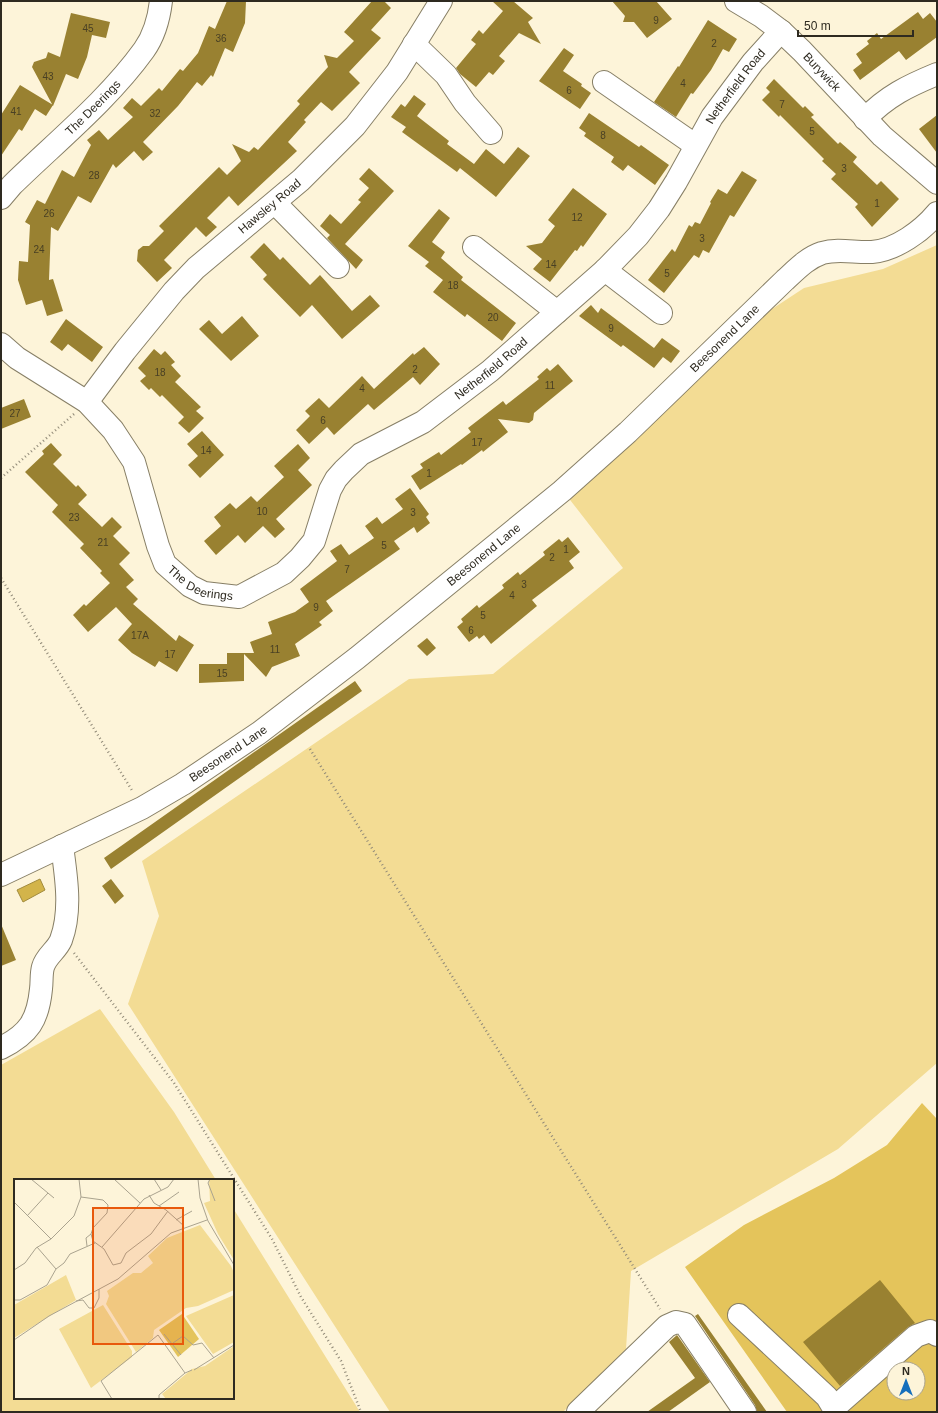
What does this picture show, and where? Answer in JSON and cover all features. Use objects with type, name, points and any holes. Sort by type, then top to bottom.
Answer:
[{"type":"street","name":"The Deerings","points":[[1,198],[12,185],[107,93],[145,49],[157,24],[161,1]]},
{"type":"street","name":"Hawsley Road","points":[[88,402],[125,351],[174,291],[221,246],[275,203],[332,151],[397,72],[441,1]]},
{"type":"street","name":"Burywick","points":[[736,1],[761,16],[781,31],[802,51],[882,136],[937,184]]},
{"type":"street","name":"Netherfield Road","points":[[423,422],[490,370],[604,270],[638,236],[659,209],[676,182],[695,145],[712,117],[736,84],[781,31]]},
{"type":"street","points":[[414,44],[446,75],[465,103],[491,133]]},
{"type":"street","points":[[865,119],[881,102],[895,93],[937,74]]},
{"type":"street","points":[[604,82],[695,145]]},
{"type":"street","points":[[275,203],[338,267]]},
{"type":"street","name":"Beesonend Lane","points":[[1,875],[142,808],[183,784],[259,733],[357,658],[562,491],[628,432],[785,280],[808,260],[822,253],[839,250],[872,252],[885,249],[923,228],[937,213]]},
{"type":"street","points":[[474,247],[557,312]]},
{"type":"street","points":[[604,270],[662,313]]},
{"type":"street","name":"The Deerings","points":[[6,355],[88,402],[113,430],[134,462],[158,546],[165,564],[190,586],[204,593],[222,596],[239,597],[284,573],[314,542],[330,490],[336,479],[361,454],[423,422]]},
{"type":"street","points":[[1,1048],[25,1032],[32,1024],[39,1005],[42,969],[47,958],[61,940],[66,915],[67,888],[62,846]]},
{"type":"street","points":[[739,1315],[827,1397],[835,1410],[916,1336],[930,1331],[937,1335]]},
{"type":"street","points":[[578,1412],[667,1326],[676,1322],[685,1324],[745,1412]]},
{"type":"path","points":[[1,478],[88,402]]},
{"type":"path","points":[[1,578],[142,808]]},
{"type":"path","points":[[310,749],[662,1312],[667,1326]]},
{"type":"path","points":[[61,940],[73,952],[174,1083],[272,1239],[301,1297],[341,1361],[361,1412]]},
{"type":"shaded area","points":[[937,245],[937,1063],[838,1149],[631,1271],[626,1349],[563,1412],[390,1412],[128,1004],[159,916],[142,861],[409,679],[493,674],[623,568],[567,496],[766,313],[804,288],[883,269]]},
{"type":"shaded area","points":[[40,879],[45,890],[23,902],[17,890]]},
{"type":"shaded area","points":[[100,1009],[174,1112],[215,1179],[14,1179],[14,1399],[234,1399],[234,1210],[360,1412],[1,1412],[1,1065]]},
{"type":"shaded area","points":[[922,1103],[937,1119],[937,1412],[787,1412],[685,1267],[744,1225],[834,1178],[887,1145]]},
{"type":"building","points":[[227,1],[246,1],[245,23],[233,52],[225,48],[213,77],[211,75],[202,86],[197,82],[178,106],[143,142],[153,152],[143,161],[134,151],[116,168],[113,164],[91,203],[78,196],[58,231],[51,227],[49,280],[53,279],[63,311],[47,316],[42,300],[26,305],[18,280],[19,261],[28,262],[30,225],[25,222],[37,200],[45,204],[62,170],[74,177],[91,145],[87,140],[99,130],[108,140],[133,117],[123,108],[132,98],[141,106],[159,88],[162,91],[180,69],[183,71],[198,53],[209,26],[215,29]]},
{"type":"building","points":[[372,1],[384,1],[391,8],[371,30],[381,38],[349,72],[360,83],[332,111],[321,102],[304,120],[306,122],[288,142],[297,151],[238,206],[229,196],[207,218],[217,227],[206,237],[196,227],[164,260],[172,268],[157,282],[137,261],[138,250],[143,246],[149,246],[164,231],[159,226],[219,167],[227,175],[241,161],[232,144],[249,152],[254,147],[258,150],[300,104],[297,101],[328,67],[324,55],[337,58],[354,41],[344,32]]},
{"type":"building","points":[[492,1],[513,1],[533,18],[528,22],[541,44],[519,33],[499,56],[505,61],[493,75],[489,72],[476,87],[460,74],[456,68],[476,44],[471,40],[479,30],[483,34],[503,11]]},
{"type":"building","points":[[612,1],[656,1],[672,19],[647,38],[634,22],[623,22],[625,16]]},
{"type":"building","points":[[918,12],[923,19],[930,13],[937,22],[937,37],[906,60],[899,51],[860,80],[853,70],[862,63],[856,54],[869,44],[867,41],[877,33],[881,39]]},
{"type":"building","points":[[71,13],[110,22],[106,38],[92,35],[87,57],[78,79],[66,74],[53,106],[32,67],[34,62],[46,58],[48,52],[60,57]]},
{"type":"building","points":[[708,20],[737,39],[729,52],[723,49],[711,70],[693,94],[691,93],[676,117],[654,102],[678,66],[679,67]]},
{"type":"building","points":[[564,48],[574,55],[563,71],[582,84],[581,86],[591,93],[580,109],[539,81]]},
{"type":"building","points":[[774,79],[803,108],[805,106],[814,115],[811,117],[838,144],[840,142],[857,157],[853,162],[877,185],[881,181],[899,199],[872,227],[855,207],[858,204],[831,179],[836,174],[822,161],[824,159],[780,115],[779,117],[762,100],[770,92],[766,88]]},
{"type":"building","points":[[20,85],[53,105],[46,116],[35,109],[22,131],[19,129],[1,156],[1,115]]},
{"type":"building","points":[[414,95],[426,104],[417,116],[449,141],[447,144],[474,164],[486,149],[504,164],[518,147],[530,156],[496,197],[460,168],[457,172],[402,132],[406,127],[391,117],[401,104],[405,107]]},
{"type":"building","points":[[589,113],[639,147],[641,145],[669,165],[655,185],[628,165],[623,171],[611,162],[614,157],[584,136],[586,133],[579,128]]},
{"type":"building","points":[[937,115],[937,153],[919,129]]},
{"type":"building","points":[[369,168],[394,191],[345,244],[363,260],[356,269],[327,238],[330,235],[320,226],[330,214],[341,224],[361,202],[358,200],[369,188],[359,179]]},
{"type":"building","points":[[742,171],[757,180],[734,217],[730,215],[709,253],[703,250],[699,258],[694,255],[664,293],[648,280],[672,249],[675,252],[689,225],[692,227],[695,222],[700,224],[718,189],[727,194]]},
{"type":"building","points":[[573,188],[607,214],[583,247],[581,245],[577,251],[575,250],[550,282],[533,269],[542,259],[526,246],[542,243],[555,226],[548,220]]},
{"type":"building","points":[[439,209],[450,218],[432,242],[445,252],[441,258],[463,277],[461,280],[516,323],[502,341],[467,314],[465,317],[433,292],[443,280],[425,266],[429,262],[408,246]]},
{"type":"building","points":[[264,243],[280,260],[283,257],[310,285],[320,275],[352,311],[370,295],[380,306],[342,339],[312,305],[300,317],[263,279],[267,275],[250,257]]},
{"type":"building","points":[[591,305],[598,313],[601,308],[654,348],[662,338],[680,351],[671,363],[663,357],[654,368],[623,345],[621,347],[579,316]]},
{"type":"building","points":[[242,316],[259,336],[231,361],[199,329],[209,320],[222,334]]},
{"type":"building","points":[[66,319],[103,347],[92,362],[68,344],[62,351],[50,342]]},
{"type":"building","points":[[424,347],[440,364],[420,385],[413,377],[374,410],[368,404],[334,435],[327,427],[309,444],[296,430],[310,416],[305,411],[319,398],[329,408],[362,376],[374,389],[413,353],[414,355]]},
{"type":"building","points":[[154,349],[161,355],[165,351],[175,362],[171,365],[181,376],[175,382],[201,407],[196,411],[204,418],[189,433],[178,423],[184,417],[162,395],[160,397],[151,388],[149,390],[140,381],[146,376],[138,368]]},
{"type":"building","points":[[558,364],[573,381],[534,413],[533,420],[529,423],[498,419],[508,432],[483,452],[482,450],[462,465],[461,464],[420,490],[411,476],[423,468],[420,464],[439,452],[441,455],[471,432],[468,428],[503,401],[506,405],[539,379],[537,377],[547,368],[550,371]]},
{"type":"building","points":[[24,399],[31,417],[1,429],[1,408]]},
{"type":"building","points":[[202,431],[224,455],[200,478],[188,465],[198,456],[187,444]]},
{"type":"building","points":[[51,443],[62,455],[53,464],[76,487],[78,485],[87,495],[78,504],[102,527],[112,517],[122,527],[113,536],[130,553],[119,564],[134,580],[126,587],[138,599],[133,604],[176,641],[179,635],[194,645],[177,672],[159,661],[155,667],[132,653],[118,640],[132,624],[116,607],[88,632],[73,615],[84,604],[86,606],[110,583],[100,573],[102,571],[80,548],[84,544],[52,512],[58,505],[25,472],[44,454],[42,451]]},
{"type":"building","points":[[298,444],[310,458],[298,470],[312,485],[276,519],[285,529],[275,538],[263,526],[245,543],[238,535],[216,555],[204,541],[221,526],[214,517],[230,503],[236,509],[251,496],[257,502],[284,477],[274,466]]},
{"type":"building","points":[[410,488],[429,514],[426,517],[430,523],[417,533],[414,527],[394,541],[400,549],[326,601],[333,611],[319,622],[322,625],[295,644],[300,656],[272,667],[266,677],[244,654],[244,681],[199,683],[199,664],[227,664],[227,653],[254,653],[250,642],[272,634],[268,622],[295,612],[309,602],[300,589],[337,561],[330,551],[341,544],[349,555],[374,538],[365,526],[377,517],[382,524],[403,509],[395,499]]},
{"type":"building","points":[[568,537],[580,552],[569,561],[574,568],[532,600],[537,606],[491,644],[484,635],[479,639],[477,636],[469,642],[457,627],[463,622],[461,619],[477,605],[479,608],[504,588],[502,585],[518,572],[520,575],[545,555],[543,552],[559,539],[562,542]]},
{"type":"building","points":[[427,638],[436,648],[427,656],[417,646]]},
{"type":"building","points":[[355,681],[362,691],[111,869],[104,858]]},
{"type":"building","points":[[111,879],[124,896],[115,904],[102,886]]},
{"type":"building","points":[[1,924],[16,960],[1,966]]},
{"type":"building","points":[[880,1280],[915,1323],[908,1327],[840,1386],[803,1342]]},
{"type":"building","points":[[698,1314],[767,1412],[757,1412],[755,1405],[695,1316]]},
{"type":"building","points":[[677,1335],[710,1382],[668,1412],[647,1412],[695,1378],[669,1342]]}]
